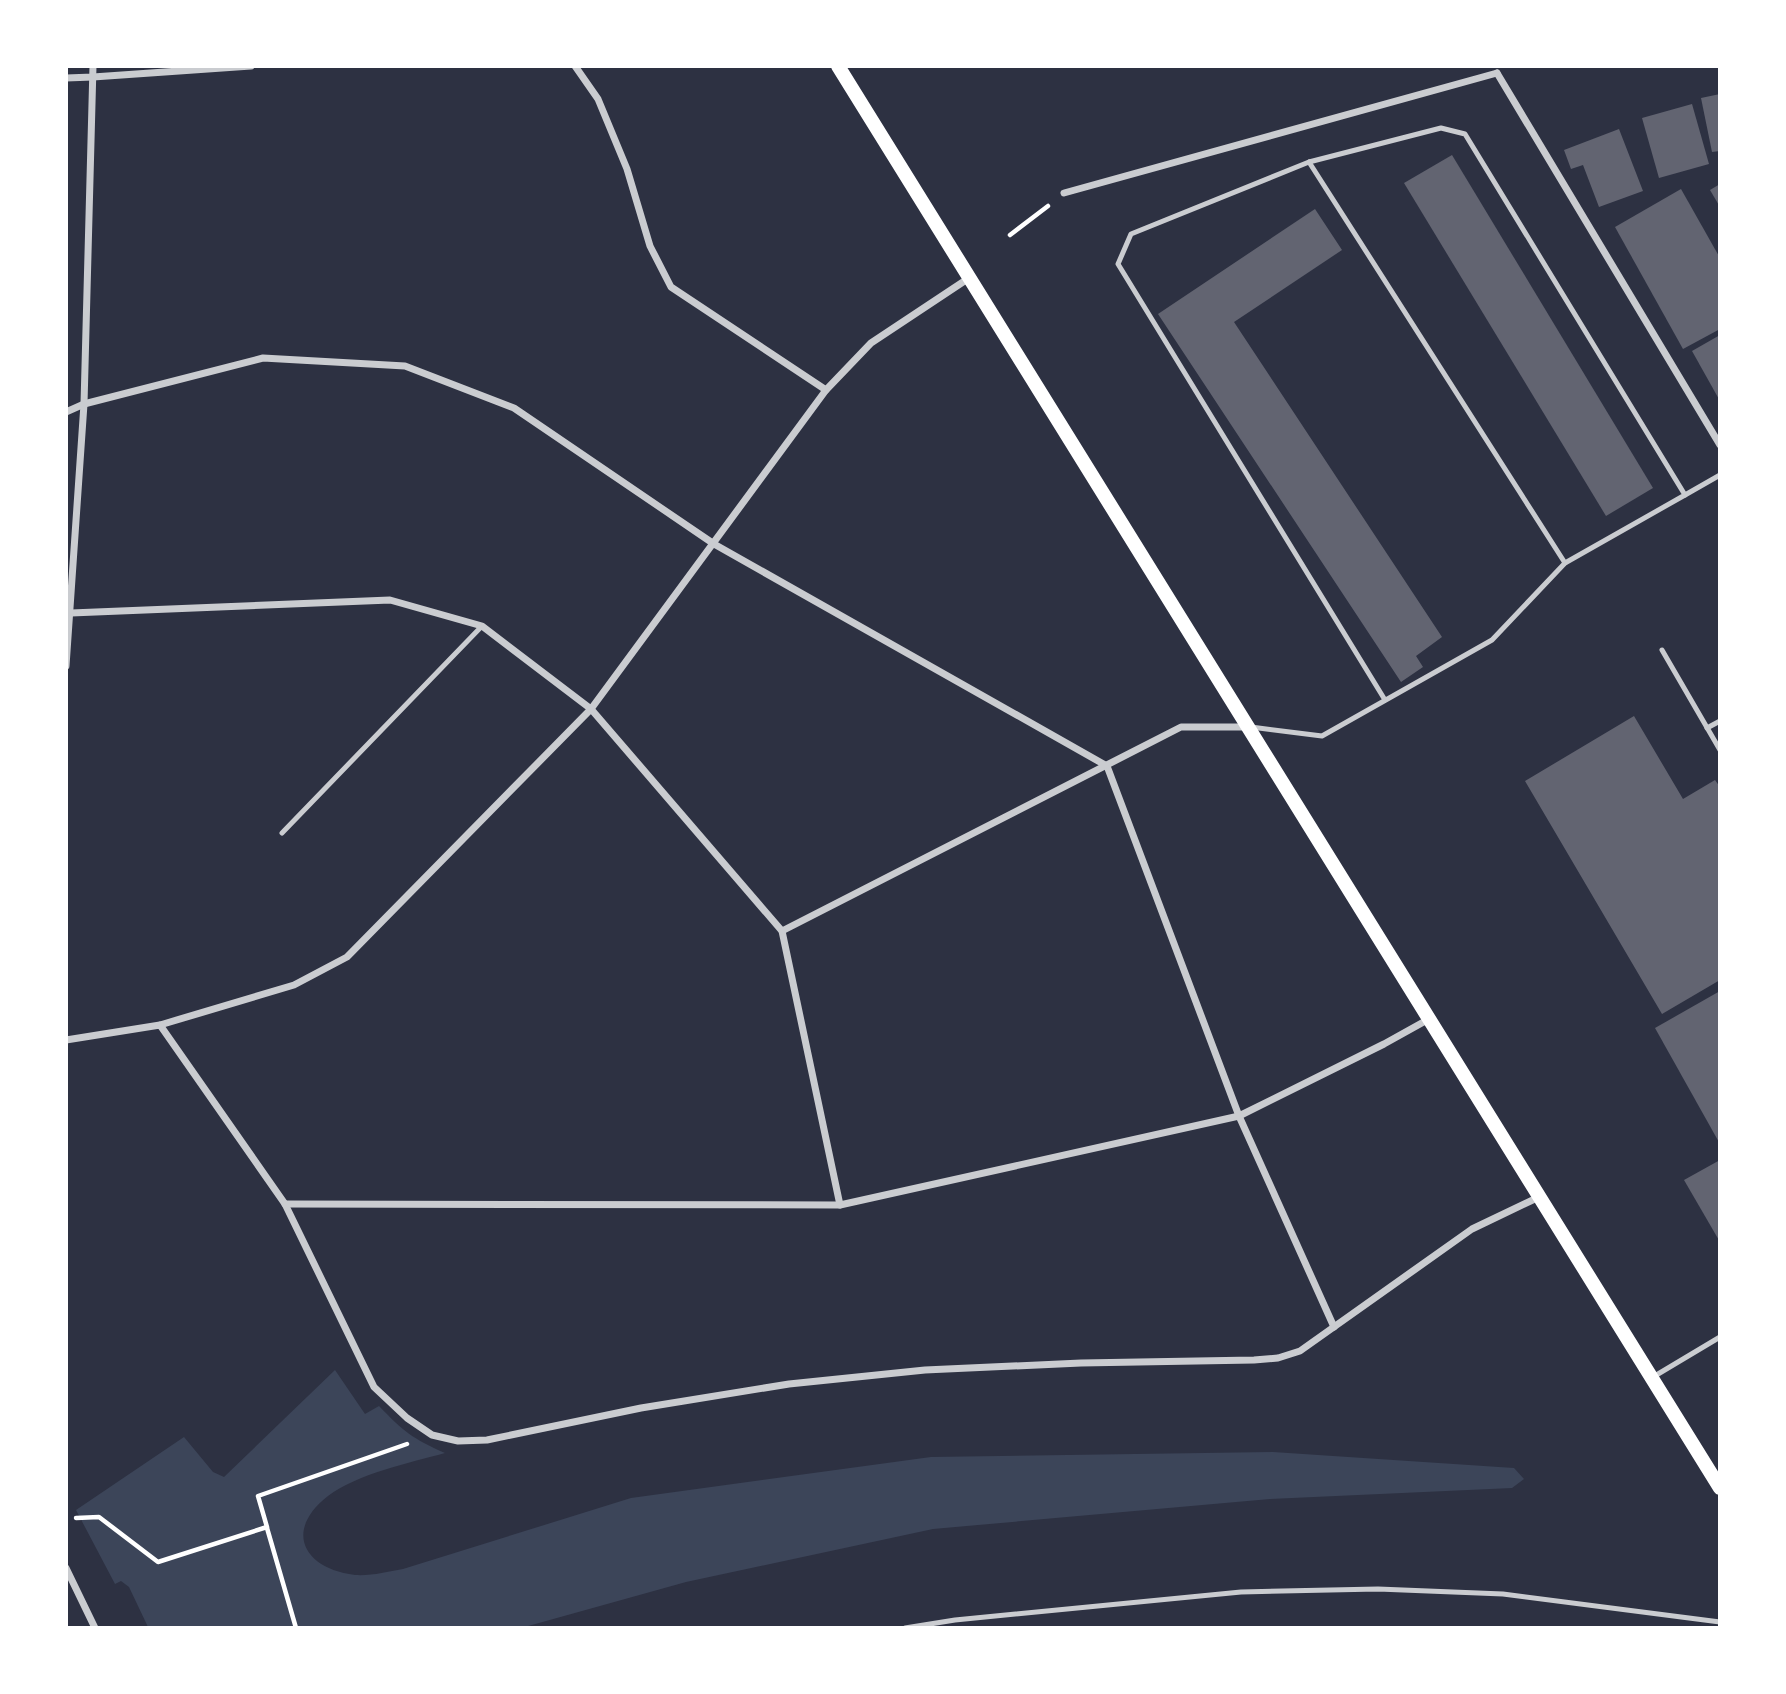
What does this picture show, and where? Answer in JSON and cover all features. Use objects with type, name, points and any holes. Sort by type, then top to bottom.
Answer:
[{"type":"main road","points":[[838,66],[1720,1488]]},
{"type":"street","points":[[66,666],[84,404],[93,66]]},
{"type":"street","points":[[66,78],[251,66]]},
{"type":"street","points":[[575,66],[598,99],[627,169],[650,246],[671,287],[826,390]]},
{"type":"street","points":[[1064,193],[1499,70],[1720,445]]},
{"type":"street","points":[[66,1040],[160,1025],[295,985],[347,957],[591,709],[826,390],[871,343],[968,278]]},
{"type":"street","points":[[66,412],[84,404],[263,358],[405,366],[514,408],[714,544],[1107,766],[1239,1116],[1334,1327]]},
{"type":"street","points":[[71,613],[390,600],[482,626],[591,709],[782,931],[840,1205]]},
{"type":"street","points":[[782,931],[1181,727],[1248,727]]},
{"type":"street","points":[[285,1204],[840,1205],[1239,1116],[1429,1019]]},
{"type":"street","points":[[160,1025],[285,1204],[374,1387],[407,1418],[432,1435],[458,1441],[487,1440],[641,1408],[776,1386],[925,1370],[1278,1358],[1300,1351],[1472,1229],[1539,1197]]},
{"type":"street","points":[[66,1568],[94,1628]]},
{"type":"lane","points":[[1385,700],[1118,264],[1131,234],[1309,162],[1441,128],[1465,134],[1685,495]]},
{"type":"lane","points":[[1309,162],[1565,563]]},
{"type":"lane","points":[[1248,727],[1322,736],[1492,640],[1565,563],[1720,475]]},
{"type":"lane","points":[[282,833],[482,626]]},
{"type":"lane","points":[[1662,650],[1720,750]]},
{"type":"lane","points":[[1707,728],[1720,721]]},
{"type":"lane","points":[[1651,1378],[1720,1337]]},
{"type":"lane","points":[[905,1628],[982,1617],[1241,1592],[1378,1590],[1503,1594],[1720,1622]]},
{"type":"path","points":[[1010,235],[1064,193]]},
{"type":"path","points":[[296,1628],[258,1496],[432,1435]]},
{"type":"path","points":[[76,1518],[99,1517],[158,1563],[267,1527]]},
{"type":"shaded area","points":[[335,1370],[365,1414],[379,1406],[409,1434],[445,1453],[353,1481],[328,1496],[314,1509],[306,1522],[303,1535],[312,1557],[337,1571],[355,1575],[403,1569],[631,1498],[931,1457],[1273,1452],[1514,1468],[1524,1479],[1512,1488],[1270,1499],[933,1529],[686,1582],[521,1628],[148,1627],[129,1587],[121,1581],[115,1584],[76,1510],[184,1437],[213,1472],[224,1477]]},
{"type":"building","points":[[1720,94],[1720,151],[1712,152],[1701,98]]},
{"type":"building","points":[[1692,104],[1709,164],[1659,178],[1642,118]]},
{"type":"building","points":[[1619,129],[1643,191],[1599,207],[1583,165],[1571,169],[1564,150]]},
{"type":"building","points":[[1452,155],[1653,488],[1606,516],[1404,183]]},
{"type":"building","points":[[1720,184],[1720,207],[1710,190]]},
{"type":"building","points":[[1681,189],[1720,258],[1720,329],[1683,349],[1615,227]]},
{"type":"building","points":[[1315,209],[1342,250],[1234,322],[1442,637],[1416,656],[1423,667],[1401,682],[1158,314]]},
{"type":"building","points":[[1720,335],[1720,401],[1692,351]]},
{"type":"building","points":[[1634,716],[1683,799],[1715,780],[1720,787],[1720,980],[1662,1014],[1525,781]]},
{"type":"building","points":[[1720,991],[1720,1144],[1655,1028]]},
{"type":"building","points":[[1720,1160],[1720,1242],[1684,1180]]}]
